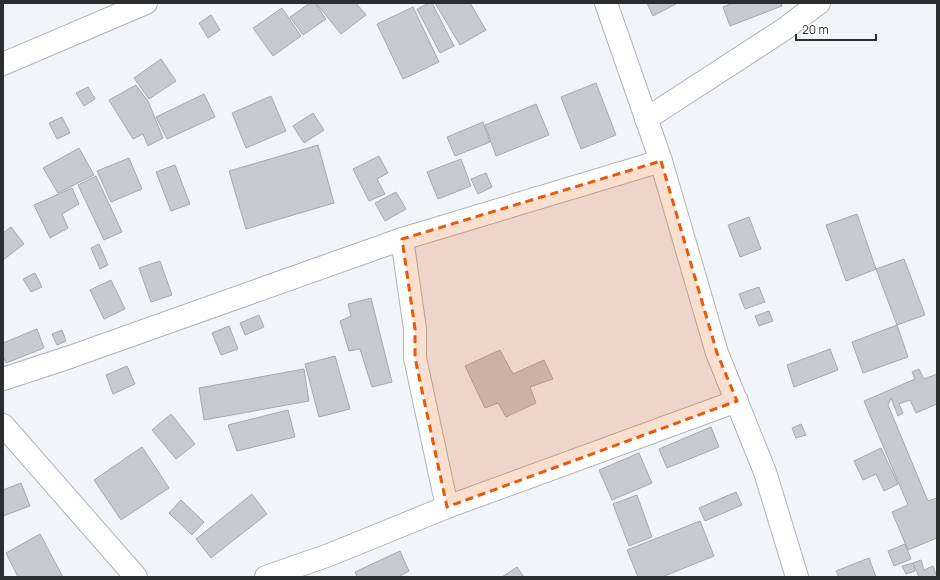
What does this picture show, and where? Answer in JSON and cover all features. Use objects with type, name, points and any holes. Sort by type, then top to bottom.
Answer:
[{"type":"street","points":[[3,64],[146,3]]},
{"type":"street","points":[[606,3],[661,162],[717,353],[765,472],[797,577]]},
{"type":"street","points":[[646,119],[784,30],[819,3]]},
{"type":"street","points":[[3,379],[70,357],[402,239],[661,162]]},
{"type":"street","points":[[402,239],[416,329],[415,358],[447,507]]},
{"type":"street","points":[[276,575],[447,507],[737,401]]},
{"type":"street","points":[[3,425],[136,577]]},
{"type":"highlighted area","points":[[661,161],[717,353],[737,401],[447,507],[415,358],[415,329],[402,239]]},
{"type":"building","points":[[310,3],[315,3],[326,19],[303,35],[290,17]]},
{"type":"building","points":[[316,3],[356,3],[366,15],[341,34]]},
{"type":"building","points":[[432,3],[454,46],[440,53],[417,9]]},
{"type":"building","points":[[435,3],[470,3],[486,30],[460,45]]},
{"type":"building","points":[[647,3],[676,3],[676,4],[653,16]]},
{"type":"building","points":[[733,3],[781,3],[782,6],[730,26],[723,7]]},
{"type":"building","points":[[413,7],[439,62],[403,79],[377,24]]},
{"type":"building","points":[[282,8],[301,36],[273,56],[253,28]]},
{"type":"building","points":[[211,15],[220,30],[208,38],[199,23]]},
{"type":"building","points":[[161,59],[176,81],[149,99],[134,78]]},
{"type":"building","points":[[596,83],[616,135],[581,149],[561,97]]},
{"type":"building","points":[[136,85],[148,101],[163,138],[148,146],[143,134],[133,139],[109,100]]},
{"type":"building","points":[[88,87],[95,99],[84,106],[76,93]]},
{"type":"building","points":[[204,94],[215,117],[167,139],[156,117]]},
{"type":"building","points":[[271,96],[286,131],[246,148],[232,113]]},
{"type":"building","points":[[536,104],[549,135],[496,156],[485,125]]},
{"type":"building","points":[[313,113],[324,130],[304,143],[293,126]]},
{"type":"building","points":[[62,117],[70,133],[57,139],[49,123]]},
{"type":"building","points":[[483,122],[490,142],[455,156],[447,137]]},
{"type":"building","points":[[318,145],[334,203],[246,229],[229,171]]},
{"type":"building","points":[[79,148],[94,175],[58,193],[43,168]]},
{"type":"building","points":[[379,156],[388,173],[377,179],[385,194],[369,201],[353,169]]},
{"type":"building","points":[[129,158],[142,189],[111,202],[97,171]]},
{"type":"building","points":[[461,159],[471,186],[438,199],[427,172]]},
{"type":"building","points":[[175,165],[190,204],[171,211],[156,172]]},
{"type":"building","points":[[486,173],[492,187],[478,194],[471,179]]},
{"type":"building","points":[[96,176],[122,232],[104,240],[78,185]]},
{"type":"building","points":[[72,188],[79,204],[62,214],[68,228],[50,238],[34,205]]},
{"type":"building","points":[[396,192],[406,209],[385,221],[375,203]]},
{"type":"building","points":[[857,214],[876,269],[846,281],[826,225]]},
{"type":"building","points":[[749,217],[761,249],[740,257],[728,225]]},
{"type":"building","points":[[11,227],[24,244],[3,260],[3,233]]},
{"type":"building","points":[[99,244],[108,265],[100,269],[91,248]]},
{"type":"building","points":[[904,259],[925,315],[897,325],[876,269]]},
{"type":"building","points":[[160,261],[172,295],[151,302],[139,268]]},
{"type":"building","points":[[35,273],[42,287],[31,292],[23,279]]},
{"type":"building","points":[[111,280],[125,309],[104,319],[90,290]]},
{"type":"building","points":[[759,287],[765,302],[745,309],[739,294]]},
{"type":"building","points":[[371,298],[392,382],[372,387],[360,349],[349,351],[340,321],[351,316],[348,304]]},
{"type":"building","points":[[769,311],[773,321],[759,326],[755,316]]},
{"type":"building","points":[[259,315],[264,327],[245,335],[240,323]]},
{"type":"building","points":[[897,325],[908,357],[863,373],[852,342]]},
{"type":"building","points":[[229,326],[238,349],[221,355],[212,333]]},
{"type":"building","points":[[37,329],[44,348],[6,363],[3,356],[3,343]]},
{"type":"building","points":[[62,330],[66,341],[57,345],[52,334]]},
{"type":"building","points":[[830,349],[838,370],[794,387],[787,365]]},
{"type":"building","points":[[500,350],[513,374],[544,360],[553,379],[530,387],[536,403],[506,417],[498,403],[485,408],[465,366]]},
{"type":"building","points":[[335,356],[350,409],[319,417],[305,364]]},
{"type":"building","points":[[127,366],[135,384],[113,394],[106,375]]},
{"type":"building","points":[[304,369],[309,401],[204,420],[199,388]]},
{"type":"building","points":[[919,369],[924,379],[937,374],[937,404],[916,413],[910,400],[899,404],[903,413],[898,416],[891,398],[888,405],[928,501],[937,498],[937,538],[908,550],[892,512],[908,505],[864,401],[915,379],[912,372]]},
{"type":"building","points":[[288,410],[295,437],[237,451],[228,425]]},
{"type":"building","points":[[171,414],[195,444],[176,459],[152,430]]},
{"type":"building","points":[[801,424],[806,435],[796,438],[792,428]]},
{"type":"building","points":[[711,427],[719,447],[667,468],[659,449]]},
{"type":"building","points":[[142,447],[169,488],[121,520],[94,480]]},
{"type":"building","points":[[881,448],[898,484],[884,491],[876,474],[863,480],[854,461]]},
{"type":"building","points":[[639,453],[652,483],[612,500],[599,470]]},
{"type":"building","points":[[21,483],[30,506],[3,516],[3,490]]},
{"type":"building","points":[[736,492],[742,505],[705,521],[699,508]]},
{"type":"building","points":[[252,494],[267,514],[211,558],[196,539]]},
{"type":"building","points":[[637,495],[652,537],[629,546],[613,504]]},
{"type":"building","points":[[181,500],[204,522],[192,535],[169,513]]},
{"type":"building","points":[[700,521],[714,556],[662,577],[638,577],[627,550]]},
{"type":"building","points":[[40,534],[63,577],[18,577],[6,553]]},
{"type":"building","points":[[905,544],[911,559],[894,566],[888,551]]},
{"type":"building","points":[[400,551],[409,571],[398,577],[357,577],[355,572]]},
{"type":"building","points":[[869,558],[876,577],[839,577],[836,571]]},
{"type":"building","points":[[921,560],[924,570],[933,566],[937,577],[919,577],[913,563]]},
{"type":"building","points":[[913,563],[915,571],[906,574],[902,566]]},
{"type":"building","points":[[517,567],[524,577],[502,577]]}]
